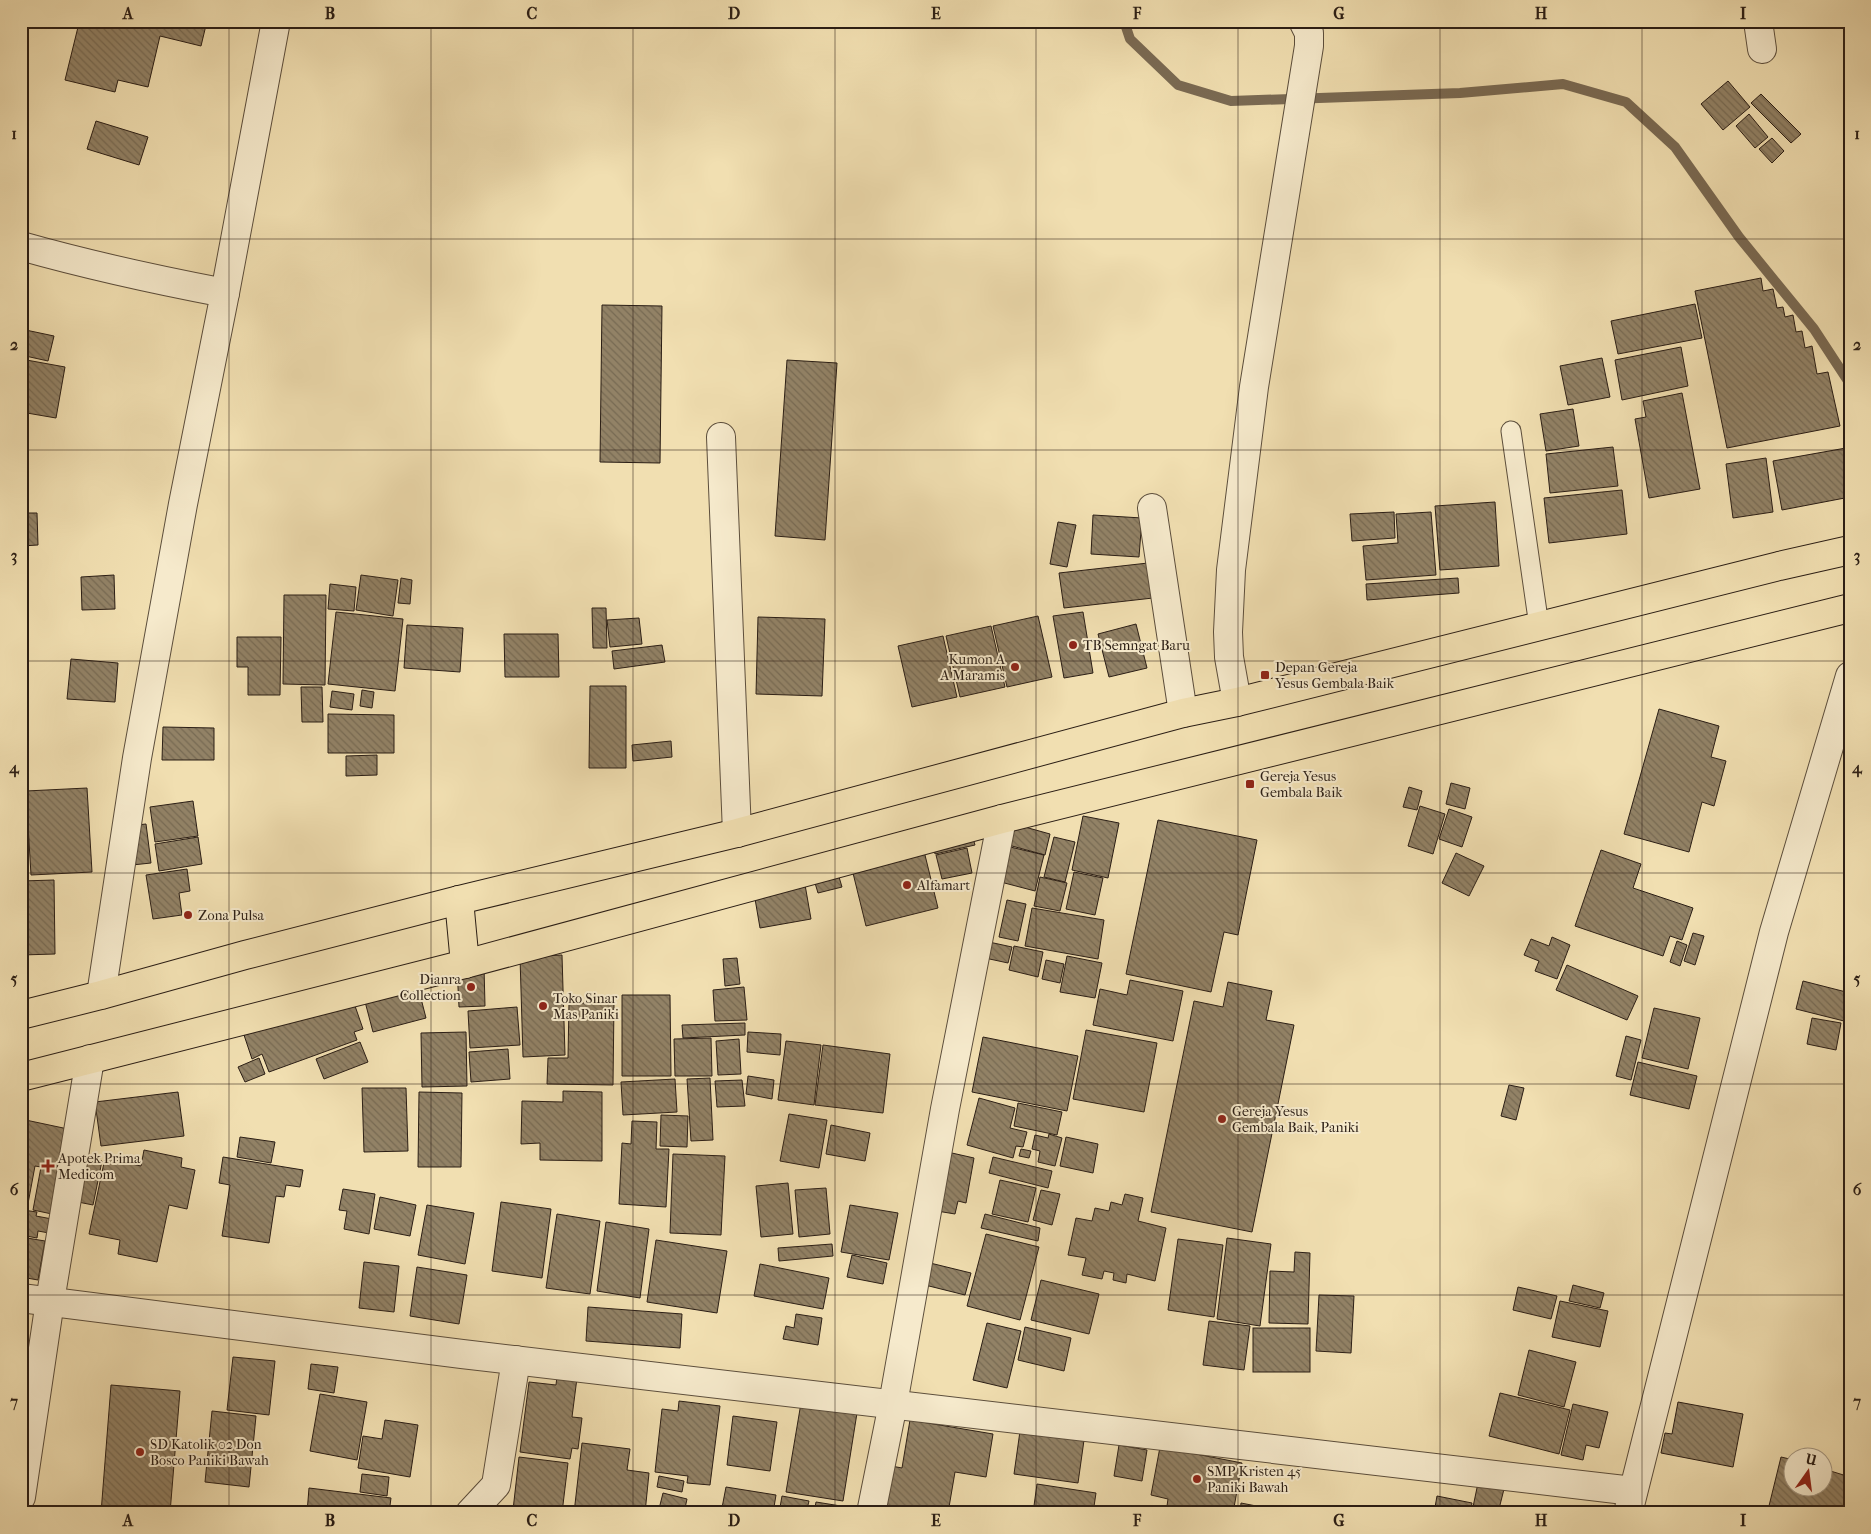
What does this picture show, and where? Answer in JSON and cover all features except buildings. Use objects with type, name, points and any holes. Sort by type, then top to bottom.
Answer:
[{"type":"highway","points":[[21,1015],[459,900],[736,833],[1183,713],[1237,702],[1850,550]]},
{"type":"highway","points":[[21,1077],[465,964],[1002,819],[1850,608]]},
{"type":"highway","points":[[459,900],[465,964]]},
{"type":"street","points":[[101,995],[137,758],[183,504],[276,21]]},
{"type":"street","points":[[1237,702],[1229,648],[1231,570],[1254,386],[1304,74],[1309,33],[1303,21]]},
{"type":"street","points":[[1758,21],[1762,49]]},
{"type":"street","points":[[21,246],[156,280],[225,293]]},
{"type":"street","points":[[721,437],[736,833]]},
{"type":"street","points":[[1152,508],[1183,713]]},
{"type":"street","points":[[21,1298],[516,1360],[893,1404],[1631,1502],[1774,932],[1850,676]]},
{"type":"street","points":[[871,1513],[893,1404],[945,1109],[1002,819]]},
{"type":"street","points":[[21,1497],[50,1301],[90,1059]]},
{"type":"street","points":[[470,1513],[496,1485],[516,1360]]},
{"type":"lane","points":[[1510,431],[1539,626]]},
{"type":"waterway","points":[[1124,21],[1130,39],[1178,85],[1231,101],[1460,93],[1563,84],[1626,102],[1675,147],[1739,237],[1814,329],[1850,384]]},
{"type":"place","name":"TB Semngat Baru","points":[[1073,645]]},
{"type":"place","name":"Kumon A A Maramis","points":[[1015,667]]},
{"type":"place","name":"Depan Gereja Yesus Gembala Baik","points":[[1265,675]]},
{"type":"place","name":"Gereja Yesus Gembala Baik","points":[[1250,784]]},
{"type":"place","name":"Alfamart","points":[[907,885]]},
{"type":"place","name":"Zona Pulsa","points":[[188,915]]},
{"type":"place","name":"Dianra Collection","points":[[471,987]]},
{"type":"place","name":"Toko Sinar Mas Paniki","points":[[543,1006]]},
{"type":"place","name":"Gereja Yesus Gembala Baik, Paniki","points":[[1222,1119]]},
{"type":"place","name":"Apotek Prima Medicom","points":[[48,1166]]},
{"type":"place","name":"SD Katolik 02 Don Bosco Paniki Bawah","points":[[140,1452]]},
{"type":"place","name":"SMP Kristen 45 Paniki Bawah","points":[[1197,1479]]}]
